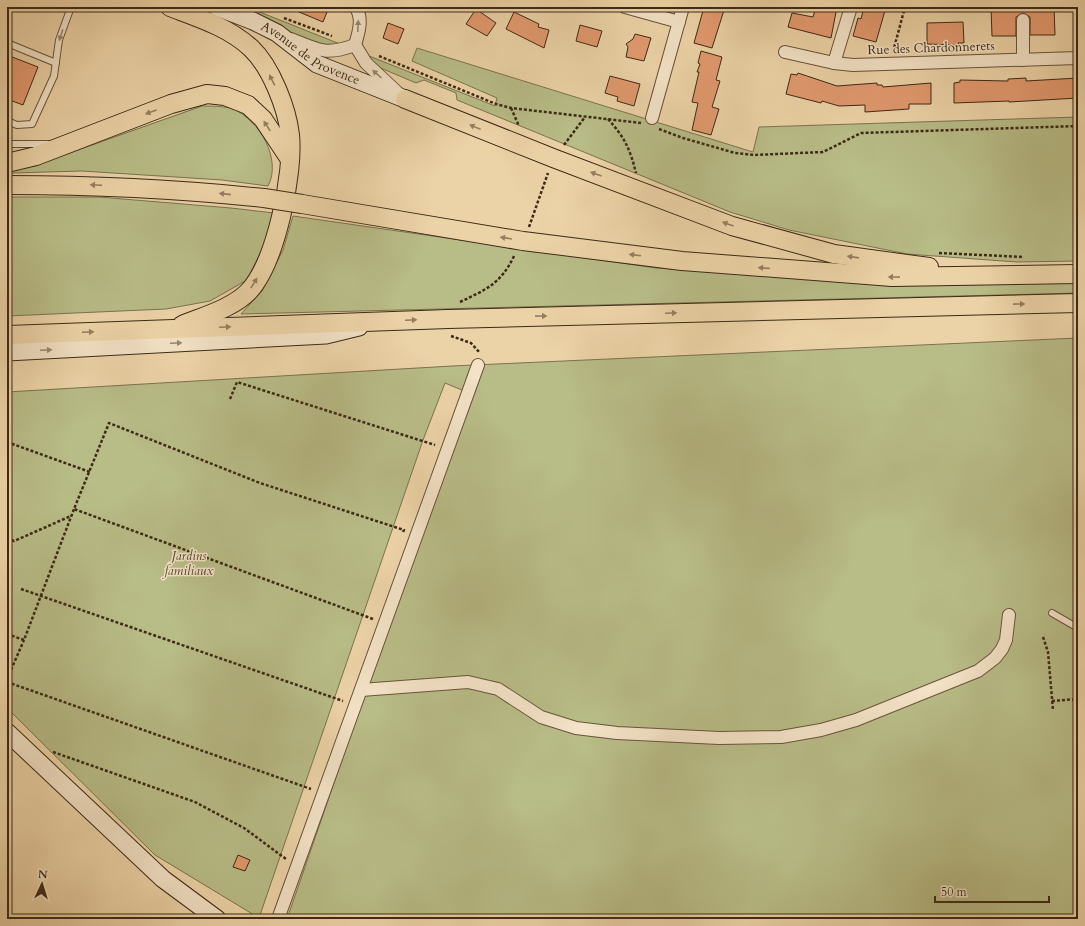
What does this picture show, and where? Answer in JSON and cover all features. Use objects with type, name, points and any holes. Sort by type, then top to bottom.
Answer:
[{"type":"main road","points":[[170,7],[225,29],[252,49],[270,74],[284,107],[290,136],[287,184],[279,228],[267,259],[250,291],[235,302],[172,329]]},
{"type":"main road","points":[[7,163],[36,156],[171,104],[207,94],[236,99],[248,105],[263,119],[289,158]]},
{"type":"main road","points":[[405,99],[553,158],[732,226],[834,254],[989,276]]},
{"type":"main road","points":[[7,185],[96,185],[195,191],[264,198],[517,240],[682,261],[892,277],[1078,274]]},
{"type":"main road","points":[[7,335],[388,321],[1078,303]]},
{"type":"street","name":"Avenue de Provence","points":[[217,7],[253,21],[277,33],[318,64],[405,99]]},
{"type":"street","points":[[355,7],[358,9],[360,27],[355,45],[366,64],[405,99]]},
{"type":"street","points":[[625,7],[679,22]]},
{"type":"street","points":[[649,121],[683,7]]},
{"type":"street","points":[[834,63],[851,7]]},
{"type":"street","points":[[1023,20],[1023,60]]},
{"type":"street","points":[[277,33],[325,52],[337,52],[355,45]]},
{"type":"street","name":"Rue des Chardonnerets","points":[[785,52],[834,63],[890,64],[1078,58]]},
{"type":"street","points":[[7,352],[326,334],[388,321]]},
{"type":"street","points":[[278,919],[478,365]]},
{"type":"street","points":[[361,690],[468,682],[498,689],[541,717],[576,728],[611,733],[719,738],[781,737],[821,730],[856,720],[978,671],[995,658],[1002,649],[1006,640],[1009,615]]},
{"type":"street","points":[[7,732],[163,878],[217,919]]},
{"type":"lane","points":[[7,121],[17,125],[32,124],[54,76],[59,40],[71,7]]},
{"type":"lane","points":[[7,43],[56,63]]},
{"type":"lane","points":[[7,144],[65,144]]},
{"type":"lane","points":[[1052,613],[1078,628]]},
{"type":"path","points":[[890,64],[905,7]]},
{"type":"path","points":[[280,16],[355,45],[496,104],[511,108],[608,119],[649,121],[683,138],[735,153],[754,155],[823,152],[861,133],[1078,126]]},
{"type":"path","points":[[511,108],[520,129]]},
{"type":"path","points":[[608,119],[622,134],[629,147],[637,174]]},
{"type":"path","points":[[933,253],[1025,257]]},
{"type":"path","points":[[230,399],[237,382],[435,445]]},
{"type":"path","points":[[7,679],[24,640],[74,509],[109,423],[260,483],[404,530],[401,537]]},
{"type":"path","points":[[7,442],[90,472]]},
{"type":"path","points":[[74,509],[385,623]]},
{"type":"path","points":[[7,538],[14,541],[72,516]]},
{"type":"path","points":[[21,589],[346,702],[342,709]]},
{"type":"path","points":[[371,627],[375,613]]},
{"type":"path","points":[[7,634],[24,640]]},
{"type":"path","points":[[1043,637],[1048,652],[1052,710]]},
{"type":"path","points":[[7,682],[310,790],[313,783]]},
{"type":"path","points":[[1052,702],[1078,699]]},
{"type":"path","points":[[52,752],[195,802],[244,828],[287,860]]},
{"type":"green space","points":[[225,7],[247,7],[340,44],[330,48]]},
{"type":"green space","points":[[417,48],[753,152],[759,127],[1078,117],[1078,261],[1017,262],[907,254],[789,230],[730,212],[457,100],[456,93],[424,80],[416,83],[376,66],[369,59],[369,56],[495,106],[497,98],[412,61]]},
{"type":"green space","points":[[202,106],[233,109],[243,114],[260,131],[270,153],[272,165],[272,176],[268,186],[222,180],[82,171],[12,173],[9,170],[61,156]]},
{"type":"green space","points":[[7,197],[99,197],[274,213],[265,243],[247,280],[210,301],[166,309],[7,316]]},
{"type":"green space","points":[[293,216],[656,268],[916,285],[1078,282],[1078,293],[241,314],[262,291],[283,250]]},
{"type":"green space","name":"Jardins familiaux","points":[[1078,338],[1078,919],[287,919],[469,393],[445,383],[423,440],[259,918],[155,855],[7,708],[7,392],[452,366]]},
{"type":"building","points":[[287,7],[329,7],[323,22]]},
{"type":"building","points":[[704,7],[725,7],[712,48],[694,43]]},
{"type":"building","points":[[816,7],[837,7],[831,38],[788,27],[792,13],[813,17]]},
{"type":"building","points":[[864,7],[886,7],[876,42],[853,36],[858,18],[861,19]]},
{"type":"building","points":[[991,7],[1054,7],[1055,35],[1030,35],[1030,17],[1023,13],[1016,17],[1016,36],[992,36]]},
{"type":"building","points":[[476,9],[496,23],[487,36],[466,24]]},
{"type":"building","points":[[514,12],[539,24],[538,27],[549,30],[544,48],[506,29]]},
{"type":"building","points":[[963,22],[964,43],[958,43],[958,45],[927,44],[927,23]]},
{"type":"building","points":[[388,23],[404,29],[398,44],[383,38]]},
{"type":"building","points":[[580,25],[602,31],[597,47],[576,41]]},
{"type":"building","points":[[635,34],[651,38],[644,61],[626,57],[628,47],[626,44],[633,39]]},
{"type":"building","points":[[701,51],[722,57],[716,80],[720,81],[712,107],[719,109],[711,135],[692,130],[698,103],[692,102],[699,72],[697,72],[700,64],[698,63]]},
{"type":"building","points":[[7,55],[38,67],[23,105],[7,99]]},
{"type":"building","points":[[798,73],[837,86],[877,83],[877,85],[882,85],[883,87],[931,83],[931,104],[909,104],[909,109],[865,112],[865,105],[839,106],[786,94],[791,74],[797,75]]},
{"type":"building","points":[[610,76],[640,84],[634,106],[617,101],[618,97],[605,93]]},
{"type":"building","points":[[1026,78],[1026,81],[1078,78],[1078,98],[1009,102],[954,103],[954,83],[960,82],[960,80],[1008,81],[1008,79]]},
{"type":"building","points":[[238,855],[250,860],[245,871],[233,867]]}]
